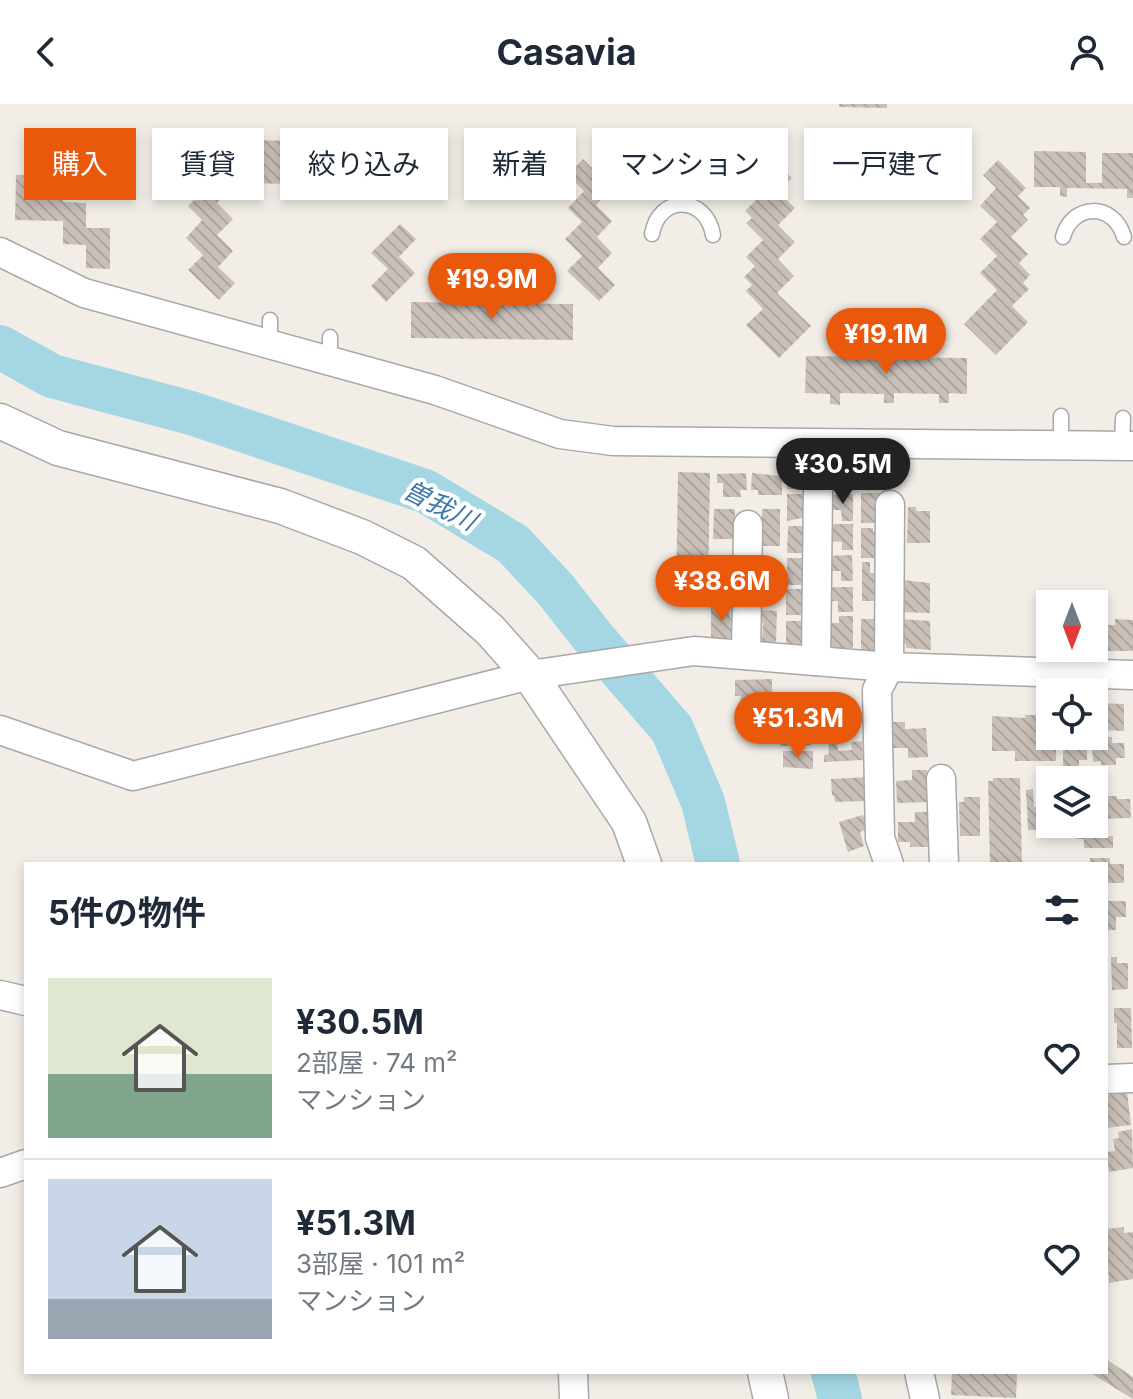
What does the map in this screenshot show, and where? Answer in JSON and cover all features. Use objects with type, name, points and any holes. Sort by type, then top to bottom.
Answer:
[{"type":"street","points":[[0,252],[84,293],[270,332],[330,348],[435,390],[560,434],[613,441],[650,432],[711,432],[1061,446],[1126,437]]},
{"type":"street","points":[[0,421],[58,448],[280,506],[362,537],[414,563],[541,673],[629,822],[643,862]]},
{"type":"street","points":[[816,661],[818,490]]},
{"type":"street","points":[[888,862],[880,838],[877,690],[889,667],[890,505]]},
{"type":"street","points":[[746,655],[748,525]]},
{"type":"street","points":[[0,730],[133,776],[541,673],[684,652],[889,667],[1133,675]]},
{"type":"street","points":[[941,779],[944,862]]},
{"type":"street","points":[[0,995],[24,1001]]},
{"type":"street","points":[[1108,1079],[1133,1078]]},
{"type":"street","points":[[0,1173],[24,1165]]},
{"type":"street","points":[[573,1374],[574,1399]]},
{"type":"street","points":[[765,1374],[771,1399]]},
{"type":"street","points":[[919,1374],[925,1399]]},
{"type":"lane","points":[[652,234],[658,217],[673,206],[683,205],[692,206],[708,217],[713,235]]},
{"type":"lane","points":[[1063,237],[1076,215],[1093,210],[1110,215],[1122,228],[1124,237]]},
{"type":"lane","points":[[1061,416],[1061,446]]},
{"type":"building","points":[[839,104],[887,104],[887,108],[839,107]]},
{"type":"building","points":[[264,140],[280,141],[280,184],[264,183]]},
{"type":"building","points":[[1034,151],[1086,152],[1086,183],[1102,183],[1102,153],[1133,153],[1133,198],[1127,198],[1127,189],[1067,188],[1067,197],[1060,196],[1060,187],[1034,187]]},
{"type":"building","points":[[583,159],[592,168],[592,200],[601,200],[596,205],[612,221],[597,237],[612,253],[598,268],[615,285],[599,301],[567,271],[582,256],[565,239],[582,222],[568,208],[584,191],[576,183],[576,166]]},
{"type":"building","points":[[998,160],[1026,188],[1018,196],[1030,208],[1023,215],[1028,220],[1011,237],[1028,254],[1019,263],[1030,275],[1023,283],[1029,289],[1012,306],[1028,322],[996,355],[964,324],[997,290],[980,273],[997,256],[980,239],[997,222],[980,206],[996,188],[983,175]]},
{"type":"building","points":[[16,175],[24,175],[24,200],[86,203],[86,228],[110,228],[110,269],[86,268],[86,245],[63,244],[63,221],[15,220]]},
{"type":"building","points":[[194,200],[220,200],[217,203],[233,219],[217,235],[233,251],[218,267],[235,283],[219,300],[188,270],[203,255],[186,238],[202,220],[188,206]]},
{"type":"building","points":[[756,200],[787,200],[795,208],[778,225],[795,242],[778,259],[794,276],[777,293],[811,326],[779,358],[746,325],[763,309],[746,291],[752,285],[744,277],[755,266],[746,257],[763,240],[746,223],[752,218],[745,211]]},
{"type":"building","points":[[400,224],[416,239],[399,257],[415,273],[386,302],[371,286],[388,269],[371,253]]},
{"type":"building","points":[[411,302],[573,304],[573,340],[411,338]]},
{"type":"building","points":[[806,356],[967,358],[967,394],[949,393],[949,403],[939,403],[939,394],[894,393],[894,403],[884,403],[884,394],[840,393],[840,405],[830,404],[830,394],[805,393]]},
{"type":"building","points":[[678,472],[710,473],[708,598],[676,598]]},
{"type":"building","points":[[746,473],[747,490],[740,490],[741,497],[723,497],[723,483],[717,483],[717,474]]},
{"type":"building","points":[[752,473],[782,476],[782,495],[758,495],[758,490],[751,490]]},
{"type":"building","points":[[815,473],[815,482],[808,489],[787,489],[787,474]]},
{"type":"building","points":[[829,473],[852,473],[852,489],[829,489]]},
{"type":"building","points":[[860,474],[886,474],[886,489],[860,489]]},
{"type":"building","points":[[861,493],[881,493],[880,523],[861,523]]},
{"type":"building","points":[[787,494],[806,494],[806,517],[787,521]]},
{"type":"building","points":[[853,494],[853,521],[842,521],[841,510],[829,510],[829,495]]},
{"type":"building","points":[[908,507],[916,507],[916,511],[930,511],[930,543],[907,543]]},
{"type":"building","points":[[714,509],[735,509],[734,539],[713,539]]},
{"type":"building","points":[[762,509],[780,509],[780,546],[762,546]]},
{"type":"building","points":[[829,524],[853,524],[853,550],[842,550],[842,542],[829,541]]},
{"type":"building","points":[[788,526],[805,526],[807,553],[787,553]]},
{"type":"building","points":[[861,528],[873,528],[873,532],[880,532],[880,558],[861,558]]},
{"type":"building","points":[[852,555],[853,581],[841,581],[841,571],[832,571],[828,556]]},
{"type":"building","points":[[713,558],[721,559],[721,564],[731,564],[731,596],[712,596]]},
{"type":"building","points":[[787,558],[806,558],[806,585],[787,585]]},
{"type":"building","points":[[862,562],[870,562],[870,573],[880,573],[881,601],[862,601]]},
{"type":"building","points":[[764,564],[778,565],[778,597],[760,597],[760,569]]},
{"type":"building","points":[[903,580],[930,583],[930,613],[902,612]]},
{"type":"building","points":[[828,587],[853,587],[853,612],[838,612],[838,601],[828,601]]},
{"type":"building","points":[[786,589],[804,589],[806,615],[786,615]]},
{"type":"building","points":[[711,607],[730,607],[730,618],[735,618],[735,638],[711,638]]},
{"type":"building","points":[[758,610],[777,611],[776,644],[762,643],[763,623],[758,623]]},
{"type":"building","points":[[839,616],[853,616],[853,648],[830,648],[830,623],[839,623]]},
{"type":"building","points":[[861,619],[880,619],[880,646],[874,646],[874,650],[861,650]]},
{"type":"building","points":[[900,619],[930,621],[931,650],[906,648],[901,641]]},
{"type":"building","points":[[1115,619],[1133,620],[1133,651],[1108,651],[1108,625],[1115,625]]},
{"type":"building","points":[[786,621],[805,621],[805,647],[786,647]]},
{"type":"building","points":[[772,679],[772,720],[756,720],[757,714],[747,714],[747,705],[740,705],[741,696],[735,696],[735,680]]},
{"type":"building","points":[[818,694],[846,697],[848,716],[856,716],[856,728],[819,729]]},
{"type":"building","points":[[1108,703],[1124,704],[1124,731],[1108,730]]},
{"type":"building","points":[[811,714],[812,745],[780,746],[779,715]]},
{"type":"building","points":[[1025,715],[1036,715],[1036,750],[1056,750],[1056,761],[1015,761],[1015,751],[992,751],[992,716],[1025,718]]},
{"type":"building","points":[[892,722],[905,722],[905,729],[926,728],[928,757],[908,758],[908,748],[893,748]]},
{"type":"building","points":[[1108,737],[1112,737],[1112,743],[1124,743],[1125,758],[1116,758],[1116,765],[1093,762],[1092,750],[1108,750]]},
{"type":"building","points":[[828,740],[837,740],[838,751],[852,750],[851,742],[862,741],[863,760],[824,762],[824,755],[829,754]]},
{"type":"building","points":[[1063,750],[1087,750],[1087,760],[1079,760],[1079,766],[1063,766]]},
{"type":"building","points":[[783,751],[813,751],[813,769],[783,767]]},
{"type":"building","points":[[912,770],[927,770],[928,802],[897,803],[896,781],[912,780]]},
{"type":"building","points":[[867,777],[865,801],[835,802],[831,779]]},
{"type":"building","points":[[993,778],[1020,778],[1022,862],[990,862],[988,781],[993,781]]},
{"type":"building","points":[[1033,789],[1036,830],[1028,830],[1026,790]]},
{"type":"building","points":[[1108,796],[1130,799],[1131,818],[1108,819]]},
{"type":"building","points":[[964,797],[980,797],[980,836],[960,836],[959,802],[964,802]]},
{"type":"building","points":[[915,812],[928,812],[929,847],[910,847],[910,842],[898,842],[898,822],[915,822]]},
{"type":"building","points":[[863,815],[868,829],[860,832],[864,846],[848,852],[839,822]]},
{"type":"building","points":[[1113,836],[1113,848],[1084,848],[1084,839],[1076,839]]},
{"type":"building","points":[[1090,858],[1110,858],[1110,864],[1124,864],[1124,883],[1108,883],[1108,862],[1090,862]]},
{"type":"building","points":[[1108,901],[1126,901],[1126,917],[1116,917],[1116,930],[1108,930]]},
{"type":"building","points":[[1111,957],[1117,957],[1117,963],[1128,963],[1128,989],[1112,990]]},
{"type":"building","points":[[1114,1008],[1131,1008],[1132,1048],[1117,1048]]},
{"type":"building","points":[[1127,1092],[1131,1125],[1108,1128],[1108,1095]]},
{"type":"building","points":[[1132,1129],[1133,1168],[1109,1172],[1108,1152],[1115,1151],[1113,1139],[1119,1138],[1118,1132]]},
{"type":"building","points":[[1124,1227],[1124,1233],[1133,1232],[1133,1279],[1109,1283],[1108,1229]]},
{"type":"building","points":[[1108,1360],[1133,1377],[1133,1399],[1092,1374],[1108,1374]]},
{"type":"building","points":[[952,1374],[1017,1374],[1016,1398],[951,1395]]},
{"type":"waterway","name":"曽我川","points":[[0,347],[52,376],[191,413],[425,491],[513,544],[555,589],[672,729],[703,802],[718,862]]},
{"type":"waterway","name":"曽我川","points":[[834,1374],[840,1399]]}]
